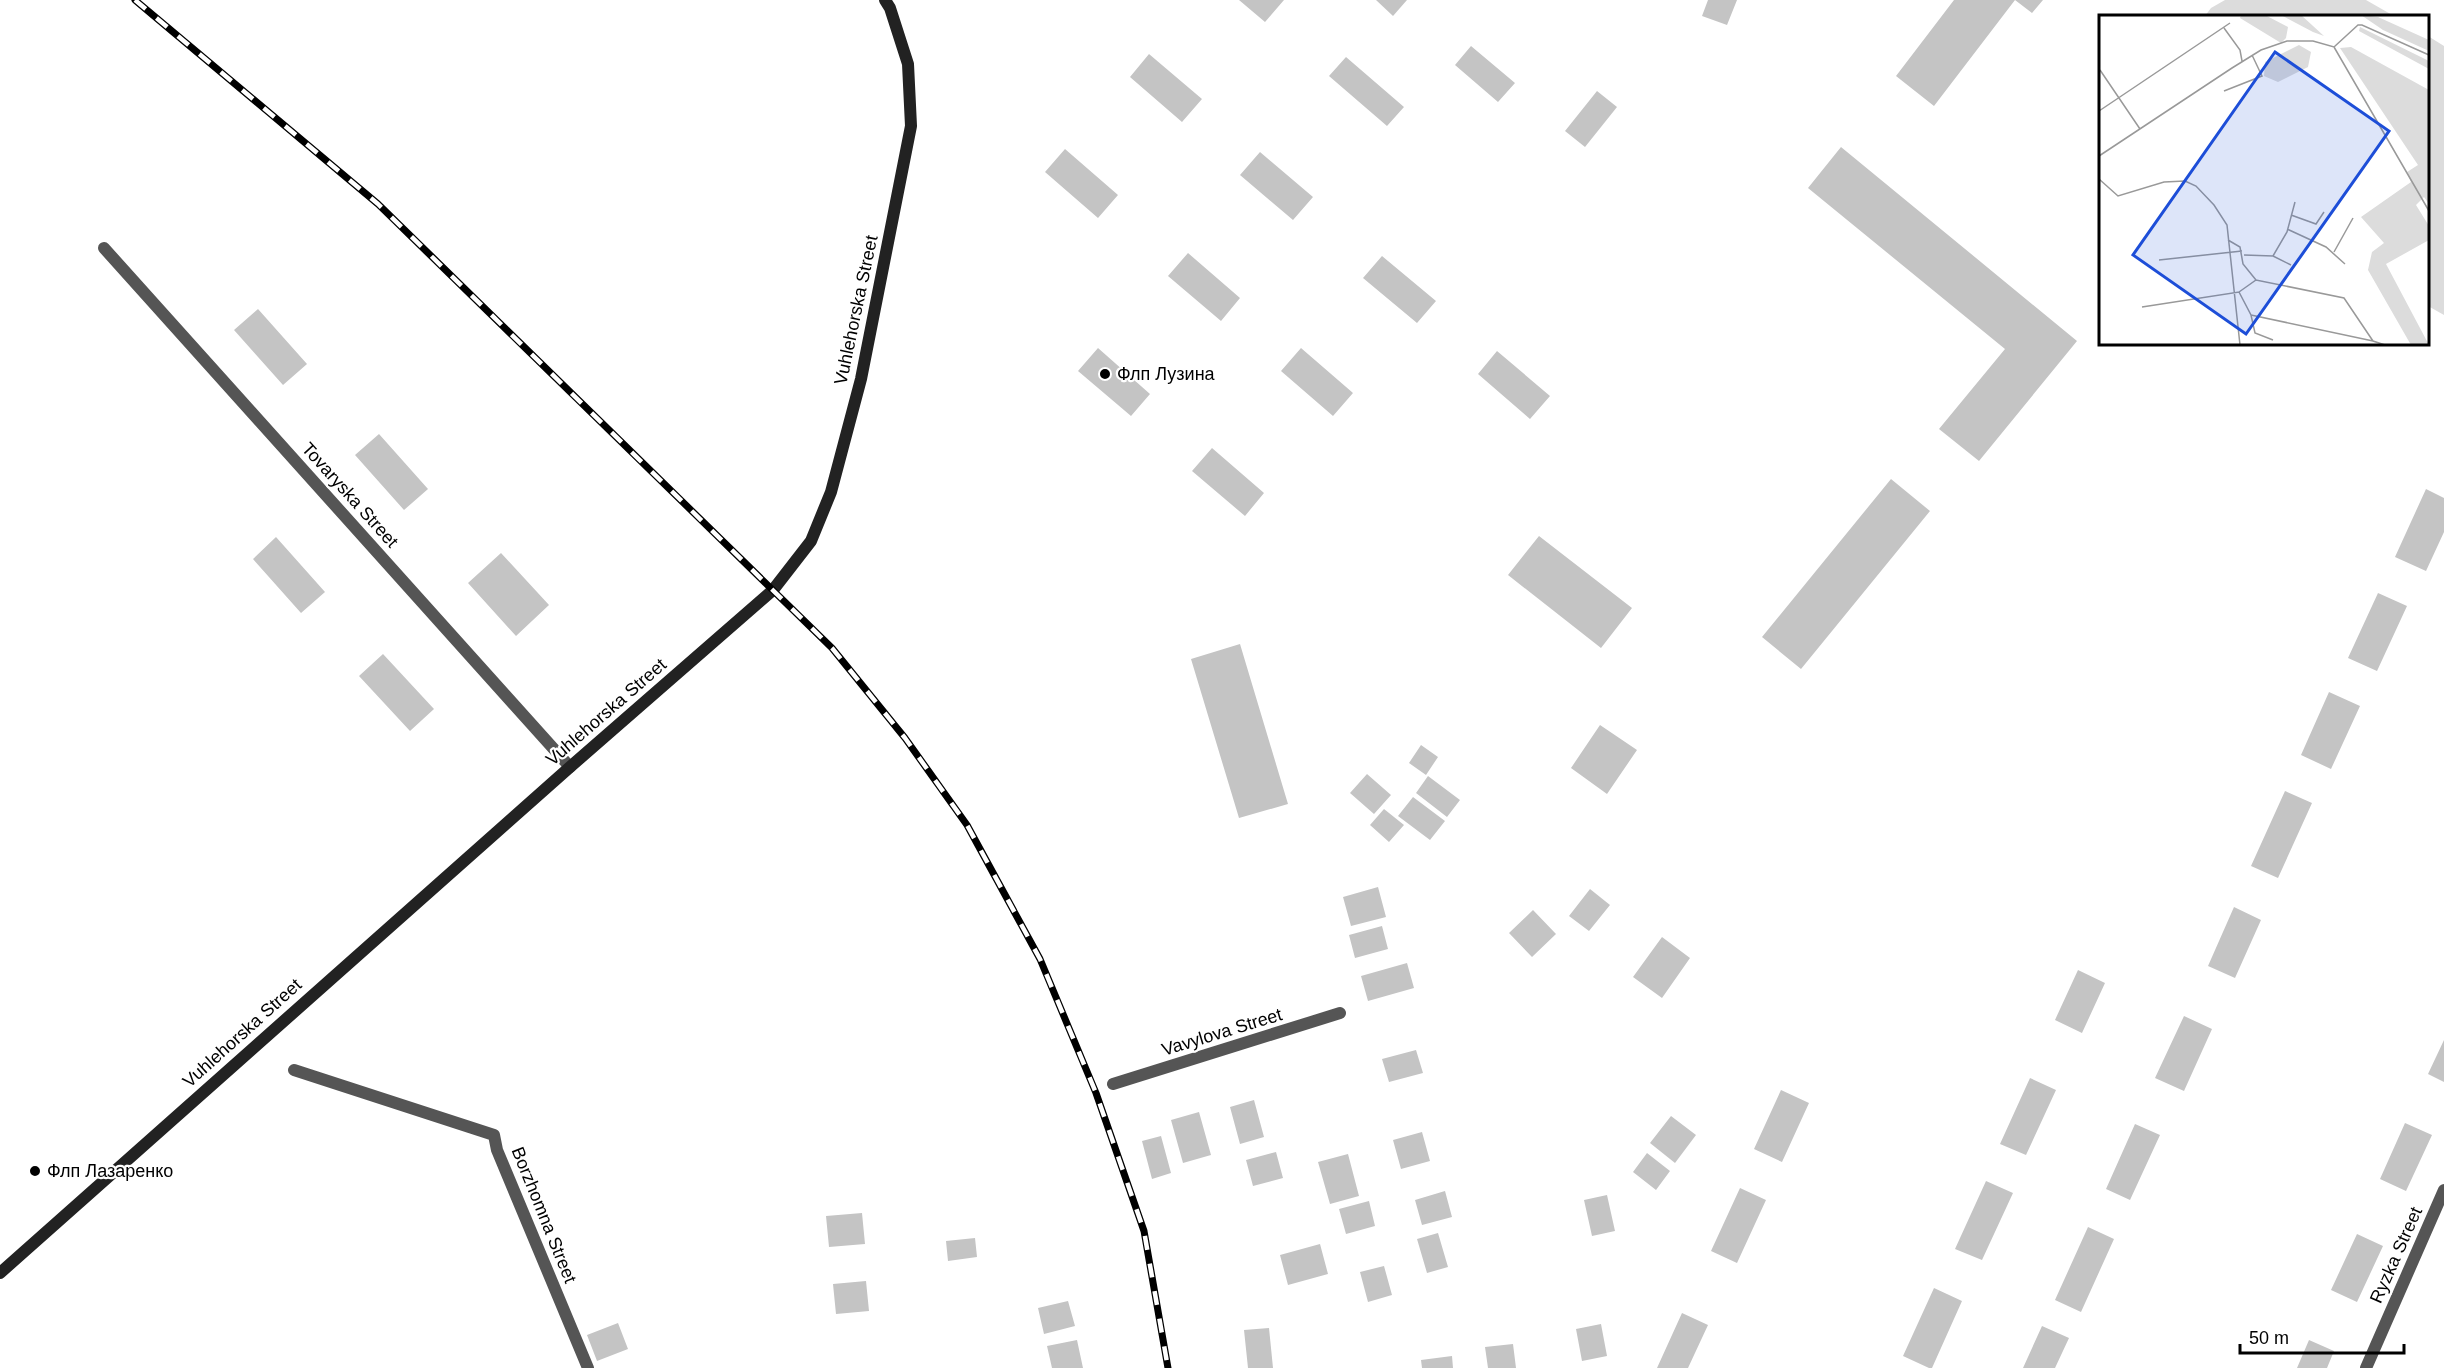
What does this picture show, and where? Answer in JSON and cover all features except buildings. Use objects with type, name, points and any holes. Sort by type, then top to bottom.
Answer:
[{"type":"main road","name":"Vuhlehorska Street","points":[[0,1273],[773,590],[811,541],[831,492],[861,379],[912,126],[908,64],[890,8],[885,0]]},
{"type":"street","name":"Tovaryska Street","points":[[104,248],[570,767]]},
{"type":"street","name":"Vavylova Street","points":[[1113,1084],[1340,1013]]},
{"type":"street","name":"Borzhomna Street","points":[[294,1070],[494,1135],[497,1150],[588,1368]]},
{"type":"street","name":"Ryzka Street","points":[[2366,1368],[2444,1190]]},
{"type":"shaded area","points":[[2225,0],[2366,0],[2392,15],[2206,15],[2211,8]]},
{"type":"shaded area","points":[[2429,37],[2444,46],[2444,315],[2429,307]]},
{"type":"railway","points":[[135,0],[378,204],[832,648],[905,738],[967,825],[1040,959],[1096,1093],[1144,1231],[1168,1368]]},
{"type":"place","name":"Флп Лузина","points":[[1105,374]]},
{"type":"place","name":"Флп Лазаренко","points":[[35,1171]]}]
